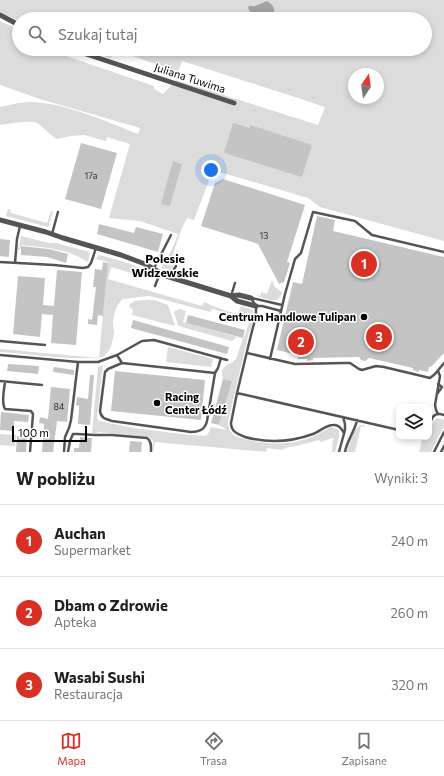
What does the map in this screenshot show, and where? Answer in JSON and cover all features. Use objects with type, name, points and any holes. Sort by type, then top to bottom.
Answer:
[{"type":"street","points":[[0,15],[12,21]]},
{"type":"street","name":"Juliana Tuwima","points":[[93,56],[234,102]]},
{"type":"street","points":[[0,220],[127,257],[169,277],[231,296],[237,301],[256,306]]},
{"type":"street","points":[[231,296],[239,295],[251,298]]},
{"type":"lane","points":[[52,234],[58,212]]},
{"type":"lane","points":[[270,359],[282,305],[295,259],[301,253],[313,212],[355,221],[372,235],[444,252]]},
{"type":"lane","points":[[14,263],[20,225]]},
{"type":"lane","points":[[153,269],[171,235]]},
{"type":"lane","points":[[0,262],[83,268],[88,267],[91,263],[96,248]]},
{"type":"lane","points":[[169,277],[176,266]]},
{"type":"lane","points":[[155,286],[160,273]]},
{"type":"lane","points":[[231,296],[235,283]]},
{"type":"lane","points":[[251,298],[282,305]]},
{"type":"lane","points":[[251,298],[256,306],[256,316],[231,423],[231,427],[235,433],[250,438],[274,441],[294,439],[315,433],[327,426],[334,425],[339,426],[344,434]]},
{"type":"lane","points":[[256,306],[281,311]]},
{"type":"lane","points":[[0,354],[78,362],[98,362],[117,355],[142,342],[154,340],[227,360]]},
{"type":"lane","points":[[0,341],[45,345]]},
{"type":"lane","points":[[247,353],[296,364],[348,363],[362,370],[376,366],[384,367],[430,378],[444,363]]},
{"type":"lane","points":[[117,355],[122,363]]},
{"type":"lane","points":[[215,373],[122,363],[108,369],[105,372],[100,414],[102,417],[112,421],[191,432],[202,430],[206,424],[215,373],[221,358]]},
{"type":"lane","points":[[64,452],[65,438],[71,420],[78,362]]},
{"type":"lane","points":[[438,371],[440,376],[435,407],[438,414]]},
{"type":"lane","points":[[0,381],[42,385]]},
{"type":"lane","points":[[5,382],[4,408],[30,412],[32,414],[30,452]]},
{"type":"lane","points":[[436,396],[442,387],[438,384]]},
{"type":"lane","points":[[237,393],[396,429]]},
{"type":"lane","points":[[432,418],[438,414],[444,415]]},
{"type":"lane","points":[[339,452],[345,427],[343,417]]},
{"type":"lane","points":[[345,452],[348,440],[357,420]]},
{"type":"lane","points":[[434,452],[444,432]]},
{"type":"lane","points":[[68,452],[73,434],[146,438],[150,442],[151,452]]},
{"type":"lane","points":[[441,452],[444,446]]},
{"type":"shaded area","points":[[0,0],[444,0],[444,241],[320,207],[308,198],[213,170],[194,220],[187,218],[182,228],[173,254],[177,256],[176,259],[172,258],[170,265],[174,266],[170,270],[162,268],[178,234],[140,221],[109,218],[130,144],[107,137],[106,141],[84,135],[57,139],[39,124],[31,122],[0,125],[0,107],[31,102],[44,103],[72,109],[138,134],[140,128],[40,99],[0,85],[0,21],[12,27],[12,56],[66,56],[154,86],[154,89],[163,94],[176,80],[318,125],[325,107],[182,61],[176,78],[163,74],[165,67],[132,56],[432,56],[432,12],[12,12],[12,18],[0,12]]},
{"type":"shaded area","points":[[267,1],[272,5],[274,12],[251,12],[248,8],[249,6],[255,6]]},
{"type":"shaded area","points":[[8,209],[10,209],[11,213],[47,223],[51,211],[53,212],[48,227],[6,216]]},
{"type":"shaded area","points":[[21,236],[90,252],[88,262],[67,252],[49,248],[21,245],[20,250],[18,250]]},
{"type":"shaded area","points":[[98,255],[119,260],[142,269],[153,277],[152,279],[111,267],[108,279],[202,306],[204,302],[238,314],[241,306],[253,310],[253,321],[249,332],[228,422],[230,430],[237,437],[257,442],[288,443],[304,440],[331,427],[339,431],[335,452],[332,452],[333,438],[281,450],[267,448],[266,452],[155,442],[153,452],[153,441],[149,437],[99,432],[92,433],[98,367],[103,365],[97,418],[99,421],[134,428],[190,435],[205,436],[208,434],[211,427],[227,430],[219,425],[232,381],[223,379],[222,371],[236,359],[252,314],[247,313],[245,318],[212,309],[210,312],[148,296],[123,299],[117,306],[114,315],[114,333],[111,347],[105,355],[99,358],[108,262],[96,259]]},
{"type":"shaded area","points":[[272,280],[275,287],[282,292],[280,297],[275,300],[271,300],[257,296],[260,296],[261,292],[267,294]]},
{"type":"shaded area","points":[[154,300],[168,305],[175,326],[132,315],[133,310],[129,306],[130,304],[135,301]]},
{"type":"shaded area","points":[[180,309],[186,311],[183,322],[237,337],[232,341],[182,327],[178,325],[174,312]]},
{"type":"shaded area","points":[[168,347],[213,359],[211,367],[166,362]]},
{"type":"shaded area","points":[[0,349],[99,358],[68,358],[0,352]]},
{"type":"shaded area","points":[[438,418],[444,420],[444,426],[431,452],[419,452],[422,440],[432,440],[432,426]]},
{"type":"shaded area","points":[[360,425],[364,425],[365,427],[361,426],[355,452],[347,452],[353,434]]},
{"type":"shaded area","points":[[0,434],[16,435],[15,446],[0,445]]},
{"type":"building","points":[[233,123],[250,128],[250,125],[312,145],[302,177],[224,153]]},
{"type":"building","points":[[81,143],[117,153],[101,209],[65,199]]},
{"type":"building","points":[[173,161],[182,164],[170,206],[161,204]]},
{"type":"building","points":[[223,179],[305,205],[287,262],[290,263],[284,282],[279,284],[258,244],[201,226],[215,183]]},
{"type":"building","name":"Centrum Handlowe Tulipan","points":[[317,216],[335,220],[333,231],[444,257],[444,353],[431,367],[429,367],[428,372],[419,370],[419,372],[413,370],[413,368],[369,358],[365,361],[361,360],[359,357],[313,358],[313,360],[307,361],[307,359],[298,359],[298,355],[277,350],[293,282],[302,284]]},
{"type":"building","points":[[99,224],[134,233],[136,227],[163,234],[158,252],[97,234]]},
{"type":"building","points":[[0,239],[10,240],[9,257],[0,256]]},
{"type":"building","points":[[21,246],[49,249],[68,254],[66,263],[47,257],[21,255]]},
{"type":"building","points":[[103,262],[108,263],[103,316],[98,315],[97,325],[88,324],[88,319],[92,320],[96,287],[93,287],[95,269],[102,270]]},
{"type":"building","points":[[57,270],[82,272],[76,345],[51,343],[53,315],[42,314],[40,337],[13,334],[18,276],[45,278],[43,305],[54,306]]},
{"type":"building","points":[[188,315],[245,330],[243,338],[186,323]]},
{"type":"building","points":[[133,320],[229,347],[227,354],[131,328]]},
{"type":"building","points":[[8,364],[39,366],[38,374],[7,371]]},
{"type":"building","points":[[54,367],[74,370],[74,375],[53,372]]},
{"type":"building","name":"Racing Center Łódź","points":[[115,371],[205,380],[201,420],[111,411]]},
{"type":"building","points":[[90,375],[94,375],[90,425],[78,424],[79,406],[76,405],[77,397],[88,399]]},
{"type":"building","points":[[223,379],[232,381],[219,425],[211,423]]},
{"type":"building","points":[[51,387],[70,389],[67,422],[57,421],[53,452],[42,452],[44,424],[39,423],[40,417],[48,419]]},
{"type":"building","points":[[1,412],[29,415],[28,422],[14,421],[14,431],[0,430]]},
{"type":"building","points":[[17,436],[27,437],[26,452],[16,452]]},
{"type":"building","points":[[80,437],[92,438],[91,452],[74,452],[74,448],[79,448]]},
{"type":"building","points":[[130,441],[142,442],[141,452],[129,452]]},
{"type":"place","name":"Auchan","points":[[364,264]]},
{"type":"place","name":"Centrum Handlowe Tulipan","points":[[364,317]]},
{"type":"place","name":"Wasabi Sushi","points":[[379,337]]},
{"type":"place","name":"Dbam o Zdrowie","points":[[301,342]]},
{"type":"place","name":"Racing Center Łódź","points":[[157,403]]},
{"type":"district","name":"Polesie Widzewskie","points":[[165,266]]}]
